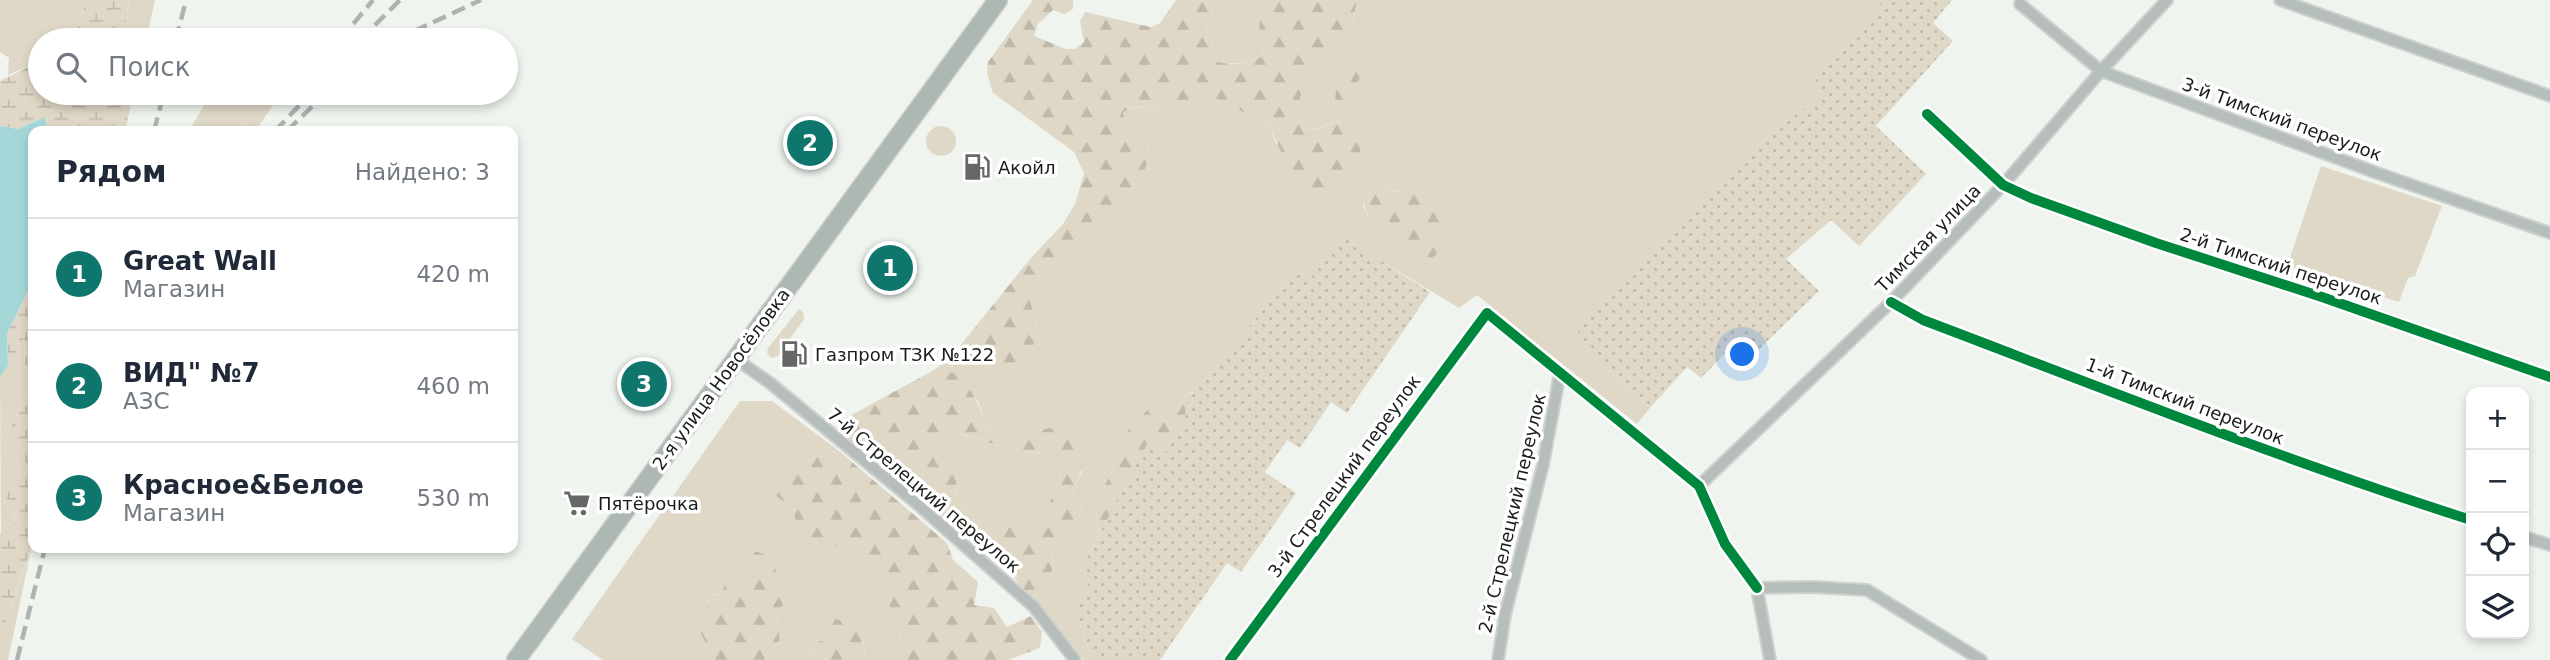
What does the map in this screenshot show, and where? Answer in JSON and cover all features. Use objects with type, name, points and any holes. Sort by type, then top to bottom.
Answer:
[{"type":"main road","name":"2-я улица Новосёловка","points":[[516,660],[998,0]]},
{"type":"street","name":"Тимская улица","points":[[1699,486],[1891,302],[2003,185],[2101,71],[2167,0]]},
{"type":"street","points":[[2280,0],[2550,96]]},
{"type":"street","name":"3-й Тимский переулок","points":[[2020,4],[2101,71],[2377,173],[2550,233]]},
{"type":"street","name":"2-й Тимский переулок","points":[[1927,114],[2003,185],[2031,198],[2550,377]]},
{"type":"street","name":"1-й Тимский переулок","points":[[1891,302],[1923,320],[2232,438],[2466,518]]},
{"type":"street","name":"3-й Стрелецкий переулок","points":[[1230,660],[1487,313],[1560,373]]},
{"type":"street","name":"7-й Стрелецкий переулок","points":[[736,359],[770,383],[915,502],[1034,607],[1075,660]]},
{"type":"street","points":[[1560,373],[1699,486],[1726,544],[1757,588],[1770,660]]},
{"type":"street","name":"2-й Стрелецкий переулок","points":[[1498,660],[1505,615],[1543,465],[1560,373]]},
{"type":"street","points":[[2529,539],[2550,545]]},
{"type":"street","points":[[1757,588],[1867,590],[1981,660]]},
{"type":"green space","points":[[0,0],[87,0],[75,28],[28,28],[28,66],[8,75],[9,58],[0,52]]},
{"type":"green space","points":[[87,0],[129,0],[126,28],[75,28]]},
{"type":"green space","points":[[129,0],[155,0],[149,28],[126,28]]},
{"type":"green space","points":[[1033,0],[1073,0],[1073,9],[1064,14],[1053,10],[1038,24],[1034,36],[1066,49],[1075,49],[1084,42],[1080,21],[1085,12],[1151,27],[1160,23],[1176,0],[1217,0],[1206,35],[1213,43],[1215,61],[1234,64],[1246,63],[1263,55],[1260,20],[1273,0],[1357,0],[1352,25],[1336,42],[1335,53],[1305,84],[1300,109],[1302,121],[1308,130],[1345,120],[1358,140],[1360,152],[1354,176],[1327,189],[1314,189],[1305,184],[1289,165],[1269,123],[1221,100],[1208,98],[1177,107],[1140,107],[1128,110],[1123,113],[1126,122],[1147,145],[1150,157],[1142,176],[1123,204],[1095,220],[1031,285],[1029,296],[1039,335],[1024,360],[1012,368],[995,369],[958,362],[951,357],[1030,259],[1063,224],[1075,204],[1084,173],[1074,152],[993,93],[987,73],[988,62]]},
{"type":"green space","points":[[1217,0],[1273,0],[1260,20],[1263,55],[1246,63],[1215,61],[1213,43],[1206,35]]},
{"type":"green space","points":[[1357,0],[1883,0],[1819,96],[1759,144],[1586,350],[1650,408],[1637,424],[1477,295],[1459,308],[1343,238],[1310,280],[1296,270],[1194,393],[1187,392],[1172,420],[1165,423],[1157,411],[1129,427],[1125,449],[1105,484],[1096,516],[1099,534],[1078,574],[1091,581],[1074,606],[1092,660],[1084,660],[1032,596],[1045,591],[1051,582],[1053,553],[1076,528],[1082,507],[1072,491],[1082,472],[1069,433],[1050,428],[1009,435],[987,429],[978,401],[944,369],[934,370],[951,357],[958,363],[1039,335],[1029,296],[1031,285],[1095,220],[1123,204],[1142,176],[1150,157],[1147,145],[1126,122],[1123,113],[1140,107],[1177,107],[1203,98],[1214,98],[1269,123],[1276,144],[1345,120],[1308,130],[1301,118],[1300,100],[1305,84],[1335,53],[1336,42],[1352,25]],"holes":[[[1382,187],[1399,192],[1391,244],[1368,216],[1363,205]]]},
{"type":"green space","points":[[1883,0],[1952,0],[1933,23],[1953,41],[1876,126],[1926,174],[1859,246],[1831,220],[1786,259],[1819,291],[1752,356],[1736,342],[1701,378],[1687,367],[1650,408],[1586,350],[1578,331],[1759,144],[1819,96],[1813,84]]},
{"type":"green space","points":[[1355,56],[1365,56],[1368,66],[1356,84],[1354,104],[1346,111],[1336,107],[1337,86],[1342,73]]},
{"type":"green space","points":[[28,67],[28,105],[131,105],[126,126],[46,126],[45,117],[18,129],[0,126],[0,81]]},
{"type":"green space","points":[[204,105],[254,105],[239,126],[192,126]]},
{"type":"green space","points":[[254,105],[272,105],[259,126],[239,126]]},
{"type":"green space","points":[[941,126],[952,130],[956,141],[952,152],[941,156],[930,152],[926,141],[930,130]]},
{"type":"green space","points":[[2321,166],[2442,206],[2415,276],[2408,278],[2399,302],[2287,266]]},
{"type":"green space","points":[[1416,185],[1438,203],[1449,230],[1436,255],[1428,260],[1392,245],[1374,226],[1365,208],[1367,193],[1374,188],[1401,192]]},
{"type":"green space","points":[[1343,237],[1430,292],[1347,413],[1331,402],[1300,448],[1287,440],[1265,472],[1296,493],[1241,572],[1227,563],[1160,660],[1092,660],[1074,606],[1091,581],[1078,574],[1147,444],[1165,453],[1184,425],[1186,405],[1194,393],[1296,270],[1310,279]]},
{"type":"green space","points":[[28,290],[28,374],[24,338],[8,365],[7,334]]},
{"type":"green space","points":[[799,309],[803,312],[804,319],[778,356],[771,358],[767,353],[768,348]]},
{"type":"green space","points":[[24,337],[28,393],[7,434],[21,447],[28,471],[12,482],[15,529],[1,535],[0,377]]},
{"type":"green space","points":[[944,369],[953,373],[967,385],[987,429],[1009,435],[1050,428],[1069,433],[1079,449],[1082,467],[1072,491],[1082,507],[1076,528],[1053,553],[1051,582],[1045,591],[1032,596],[1020,586],[1013,575],[931,506],[840,440],[839,429],[844,419],[934,370]],"holes":[[[950,430],[1018,452],[1048,453],[1058,458],[1060,478],[1044,517],[1036,524],[1014,527],[994,525],[964,510],[957,502],[956,469],[945,451]]]},
{"type":"green space","points":[[1187,392],[1199,398],[1205,411],[1099,534],[1096,516],[1105,484],[1125,449],[1129,427],[1150,408],[1157,411],[1165,423],[1172,420]]},
{"type":"green space","points":[[28,393],[28,471],[21,447],[7,434]]},
{"type":"green space","points":[[740,401],[772,401],[838,450],[770,472],[793,509],[798,527],[819,545],[844,547],[877,568],[883,592],[901,631],[896,660],[865,660],[862,625],[813,644],[814,660],[765,660],[780,640],[777,618],[787,595],[745,573],[723,594],[711,595],[698,628],[708,648],[704,660],[603,660],[572,639]]},
{"type":"green space","points":[[949,430],[1018,452],[1048,453],[1058,458],[1060,478],[1044,517],[1036,524],[1014,527],[994,525],[964,510],[957,502],[956,469],[945,451]]},
{"type":"green space","points":[[838,450],[947,543],[953,560],[978,582],[974,605],[994,608],[1007,627],[1031,616],[1042,632],[1040,648],[1008,660],[896,660],[901,631],[883,592],[877,568],[844,547],[819,545],[797,527],[793,509],[775,495],[770,472]]},
{"type":"green space","points":[[28,471],[29,553],[6,623],[0,629],[0,534],[15,529],[14,508],[4,495],[12,482]]},
{"type":"green space","points":[[752,550],[775,558],[776,580],[787,595],[777,618],[780,640],[765,660],[704,660],[708,648],[698,628],[711,595],[723,594],[726,572],[745,573]]},
{"type":"green space","points":[[31,553],[8,660],[0,660],[0,629],[6,623]]},
{"type":"green space","points":[[835,619],[862,625],[865,660],[814,660],[813,644],[826,639]]},
{"type":"water","points":[[45,117],[46,126],[28,126],[28,290],[7,334],[8,365],[0,377],[0,126],[18,129]]},
{"type":"railway","points":[[179,28],[186,0]]},
{"type":"railway","points":[[350,28],[373,0]]},
{"type":"railway","points":[[372,28],[400,0]]},
{"type":"railway","points":[[421,28],[481,0]]},
{"type":"railway","points":[[155,126],[161,105]]},
{"type":"railway","points":[[280,126],[300,105]]},
{"type":"railway","points":[[292,126],[314,105]]},
{"type":"railway","points":[[17,660],[44,553]]},
{"type":"cycle path","points":[[1927,114],[2003,185],[2031,198],[2550,377]]},
{"type":"cycle path","points":[[1891,302],[1923,320],[2196,424],[2466,518]]},
{"type":"cycle path","points":[[1230,660],[1487,313],[1699,486],[1725,544],[1757,588]]},
{"type":"place","name":"ВИД\" №7","points":[[810,143]]},
{"type":"place","name":"Акойл","points":[[977,167]]},
{"type":"place","name":"Great Wall","points":[[890,268]]},
{"type":"place","name":"Газпром ТЗК №122","points":[[794,354]]},
{"type":"place","name":"Красное&Белое","points":[[644,384]]},
{"type":"place","name":"Пятёрочка","points":[[577,503]]}]
